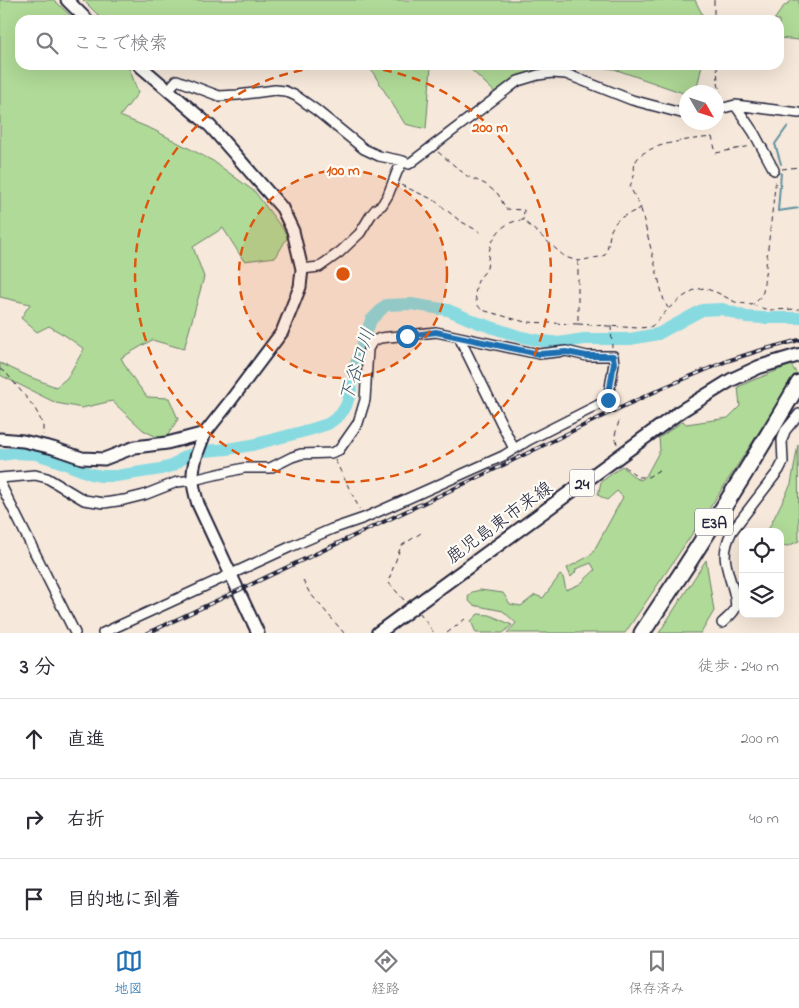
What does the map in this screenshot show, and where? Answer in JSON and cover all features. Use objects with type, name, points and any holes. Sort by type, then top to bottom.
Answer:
[{"type":"highway","name":"E3A","points":[[642,633],[743,477],[799,383]]},
{"type":"highway","points":[[636,633],[686,567]]},
{"type":"highway","points":[[648,633],[686,567]]},
{"type":"main road","name":"鹿児島東市来線","points":[[378,633],[681,411],[731,380],[759,367],[799,355]]},
{"type":"street","points":[[67,0],[82,15]]},
{"type":"street","points":[[145,70],[210,126],[282,208],[293,231],[302,268],[300,287],[282,332],[205,433],[196,455],[192,480],[198,504],[258,633]]},
{"type":"street","points":[[168,90],[177,80],[219,96],[275,90],[285,91],[316,110],[364,149],[378,156],[409,164],[518,81],[545,74],[566,74],[632,100],[679,112]]},
{"type":"street","points":[[724,108],[734,105],[799,113]]},
{"type":"street","points":[[734,105],[754,133],[774,170]]},
{"type":"street","points":[[302,268],[319,267],[340,252],[360,233],[371,215],[382,205],[388,195],[403,161]]},
{"type":"street","points":[[0,478],[35,475],[47,478],[84,500],[104,503],[134,498],[177,482],[244,468],[270,468],[301,454],[331,453],[339,450],[358,423],[365,400],[368,349],[372,342],[380,338],[436,332],[539,354],[566,352],[587,356],[613,356],[614,363],[608,400],[503,456],[364,518],[332,529],[103,633]]},
{"type":"street","points":[[460,337],[514,449]]},
{"type":"street","points":[[722,624],[734,611],[736,602],[725,560],[727,541],[732,531],[779,470],[782,462],[782,440],[785,431],[799,414]]},
{"type":"street","points":[[0,439],[24,441],[82,458],[104,459],[135,448],[168,444],[205,433]]},
{"type":"street","points":[[0,482],[75,633]]},
{"type":"path","points":[[714,0],[714,15]]},
{"type":"path","points":[[717,70],[718,85]]},
{"type":"path","points":[[668,309],[664,301],[641,208],[630,187],[636,160],[648,150],[682,140],[712,137],[716,154],[759,145]]},
{"type":"path","points":[[432,147],[467,176],[485,184],[498,194],[506,209],[524,210],[523,220]]},
{"type":"path","points":[[752,305],[763,292],[776,180],[774,170],[799,167]]},
{"type":"path","points":[[394,182],[434,200],[460,221],[480,232]]},
{"type":"path","points":[[523,220],[565,257],[578,261],[605,255],[611,230],[615,222],[641,208]]},
{"type":"path","points":[[523,220],[509,223],[502,227],[495,236],[491,245],[486,270],[478,282],[476,303],[482,310],[525,322],[650,327],[682,296],[694,290],[704,288],[735,302],[768,310],[799,309]]},
{"type":"path","points":[[578,261],[578,324]]},
{"type":"path","points":[[611,326],[613,356]]},
{"type":"path","points":[[0,369],[7,374],[39,416],[42,426],[43,446]]},
{"type":"path","points":[[619,421],[615,435],[620,462],[638,477],[648,477],[660,470]]},
{"type":"path","points":[[331,453],[364,518]]},
{"type":"path","points":[[421,534],[401,546],[388,582],[434,633]]},
{"type":"path","points":[[302,580],[309,592],[344,633]]},
{"type":"path","points":[[447,633],[465,619]]},
{"type":"green space","points":[[0,0],[54,0],[70,15],[15,15],[15,70],[130,70],[138,93],[120,116],[154,130],[213,161],[255,192],[288,236],[276,257],[244,261],[223,228],[193,247],[204,277],[184,349],[152,340],[121,358],[147,397],[169,398],[178,419],[164,441],[143,430],[112,401],[82,408],[56,403],[0,375],[0,363],[56,387],[67,378],[84,349],[49,326],[37,332],[21,318],[30,304],[0,297]]},
{"type":"green space","points":[[83,0],[695,0],[702,15],[98,15]]},
{"type":"green space","points":[[793,0],[799,0],[799,40],[784,38],[784,15],[778,15],[784,6]]},
{"type":"green space","points":[[371,70],[431,70],[426,129],[405,124]]},
{"type":"green space","points":[[471,70],[532,70],[500,97]]},
{"type":"green space","points":[[617,70],[701,70],[698,85],[679,85],[679,92]]},
{"type":"green space","points":[[791,365],[797,374],[625,633],[507,633],[516,623],[503,611],[473,605],[469,601],[468,597],[472,592],[480,590],[503,593],[510,604],[521,606],[535,595],[543,598],[560,575],[563,577],[566,590],[580,584],[595,570],[591,563],[576,569],[571,577],[567,568],[592,554],[623,497],[617,491],[607,500],[598,495],[601,482],[622,466],[635,478],[641,480],[646,476],[660,450],[659,438],[683,421],[686,424],[728,418],[740,406],[738,387]]},
{"type":"green space","points":[[798,445],[799,541],[788,546],[784,546],[784,528],[769,528],[791,484]]},
{"type":"green space","points":[[706,560],[714,611],[701,633],[659,633]]},
{"type":"green space","points":[[478,614],[490,615],[512,625],[503,633],[476,633],[471,621]]},
{"type":"waterway","points":[[781,164],[775,144],[787,127]]},
{"type":"waterway","points":[[781,173],[778,211],[799,208]]},
{"type":"waterway","name":"下谷口川","points":[[0,455],[16,453],[36,454],[91,474],[116,476],[161,469],[172,466],[186,456],[204,451],[252,445],[328,424],[340,415],[346,406],[355,366],[371,320],[386,305],[411,304],[448,310],[518,336],[559,343],[584,339],[630,339],[658,334],[702,310],[722,309],[746,317],[799,318]]},
{"type":"railway","points":[[148,633],[665,387],[727,361],[799,340]]},
{"type":"route","points":[[407,336],[436,332],[539,354],[566,352],[587,356],[613,356],[614,363],[608,400]]}]
